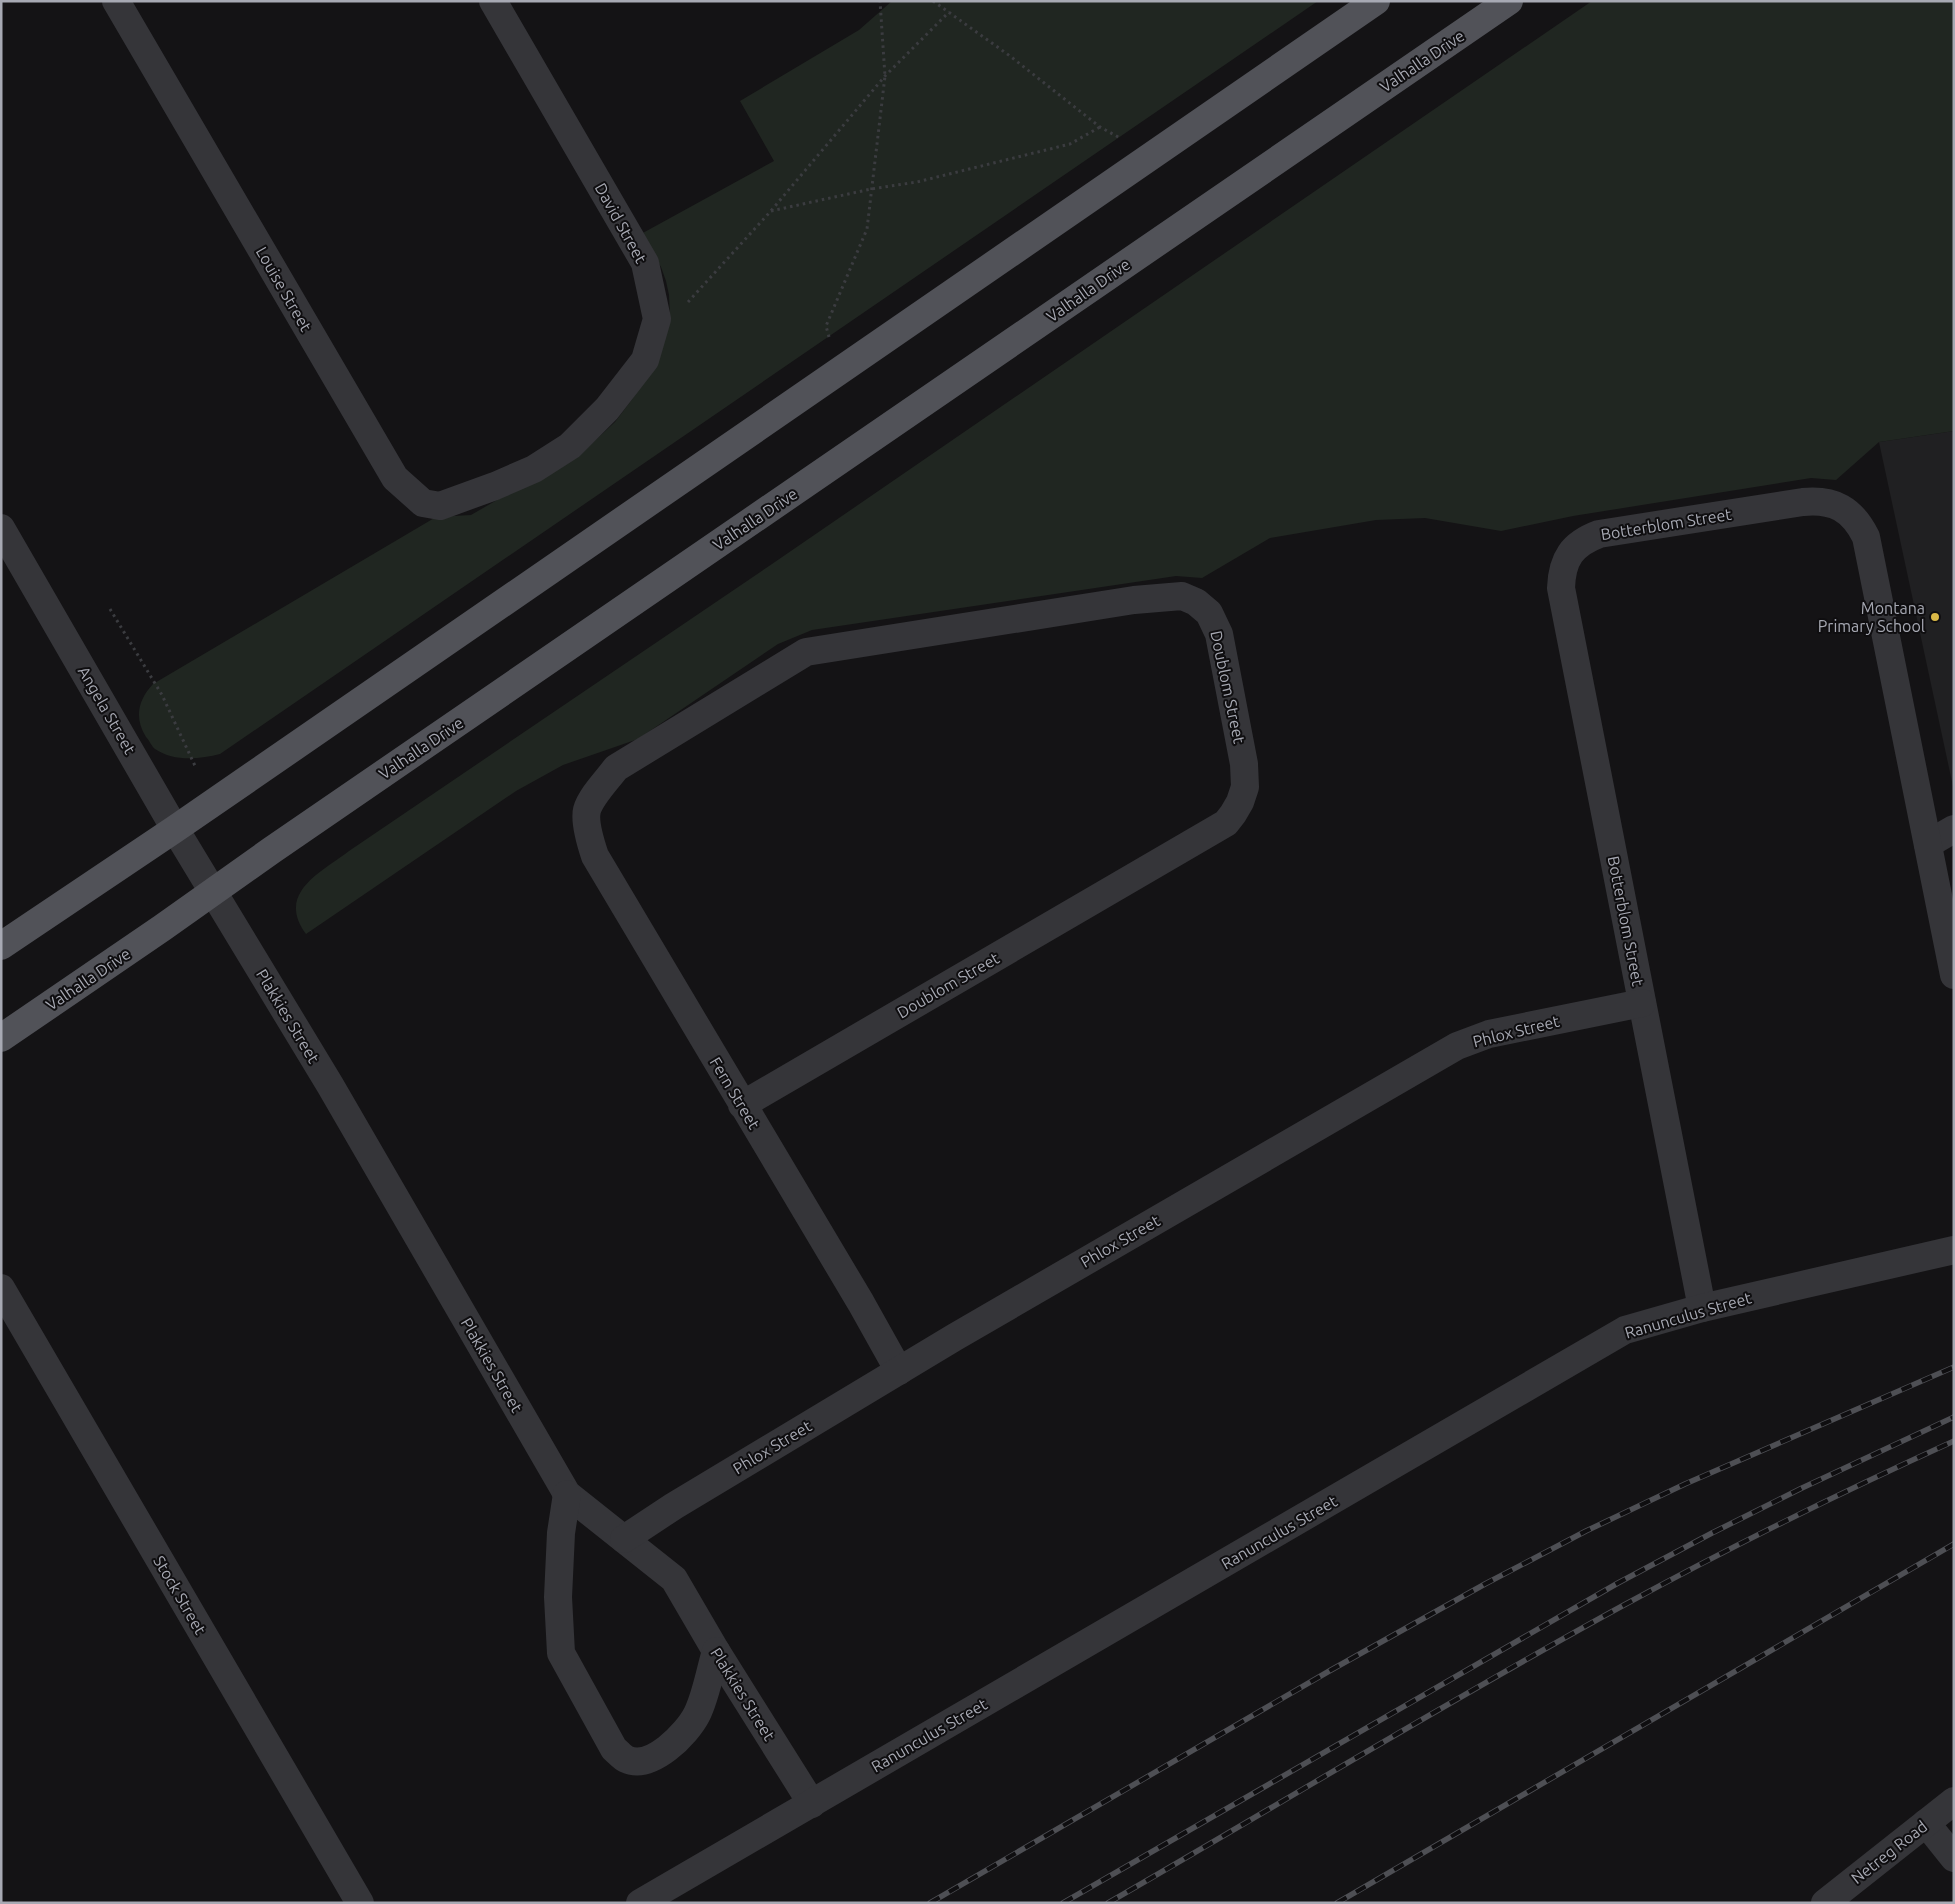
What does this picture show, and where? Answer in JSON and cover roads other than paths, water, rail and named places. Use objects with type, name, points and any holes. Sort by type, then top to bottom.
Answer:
[{"type":"main road","points":[[1,946],[175,829],[1376,1]]},
{"type":"main road","name":"Valhalla Drive","points":[[1,1038],[1508,1]]},
{"type":"street","name":"Louise Street","points":[[116,1],[395,478],[422,503],[440,506],[496,486]]},
{"type":"street","name":"David Street","points":[[493,1],[645,263],[657,319],[645,360],[607,409],[570,446],[534,470],[496,486]]},
{"type":"street","name":"Botterblom Street","points":[[1702,1308],[1561,588],[1562,574],[1566,561],[1573,549],[1585,539],[1599,534],[1816,500],[1842,508],[1852,515],[1866,538],[1954,975]]},
{"type":"street","name":"Angela Street","points":[[1,528],[213,892]]},
{"type":"street","name":"Doublom Street","points":[[587,810],[616,768],[806,652],[1134,600],[1182,596],[1196,602],[1208,613],[1219,634],[1244,764],[1245,787],[1240,802],[1226,822],[742,1105]]},
{"type":"street","name":"Fern Street","points":[[587,810],[588,835],[595,856],[899,1370]]},
{"type":"street","points":[[1928,844],[1954,829]]},
{"type":"street","name":"Plakkies Street","points":[[213,892],[330,1085],[567,1494],[674,1580],[812,1804]]},
{"type":"street","name":"Phlox Street","points":[[624,1539],[674,1506],[899,1370],[1457,1046],[1490,1034],[1642,1003]]},
{"type":"street","name":"Ranunculus Street","points":[[640,1903],[1625,1330],[1702,1308],[1954,1250]]},
{"type":"street","name":"Stock Street","points":[[1,1288],[360,1903]]},
{"type":"street","points":[[567,1494],[561,1534],[558,1597],[561,1653],[614,1749],[626,1759],[637,1761],[656,1757],[686,1731],[697,1714],[716,1651]]},
{"type":"street","name":"Netreg Road","points":[[1825,1903],[1954,1801]]},
{"type":"street","points":[[1926,1823],[1954,1858]]},
{"type":"railway","points":[[930,1903],[1331,1670],[1485,1584],[1586,1531],[1685,1484],[1954,1367]]},
{"type":"railway","points":[[1063,1903],[1618,1583],[1802,1488],[1954,1417]]},
{"type":"railway","points":[[1108,1903],[1430,1715],[1624,1605],[1788,1520],[1954,1441]]},
{"type":"railway","points":[[1337,1903],[1954,1544]]},
{"type":"place","name":"Montana Primary School","points":[[1935,617]]}]
